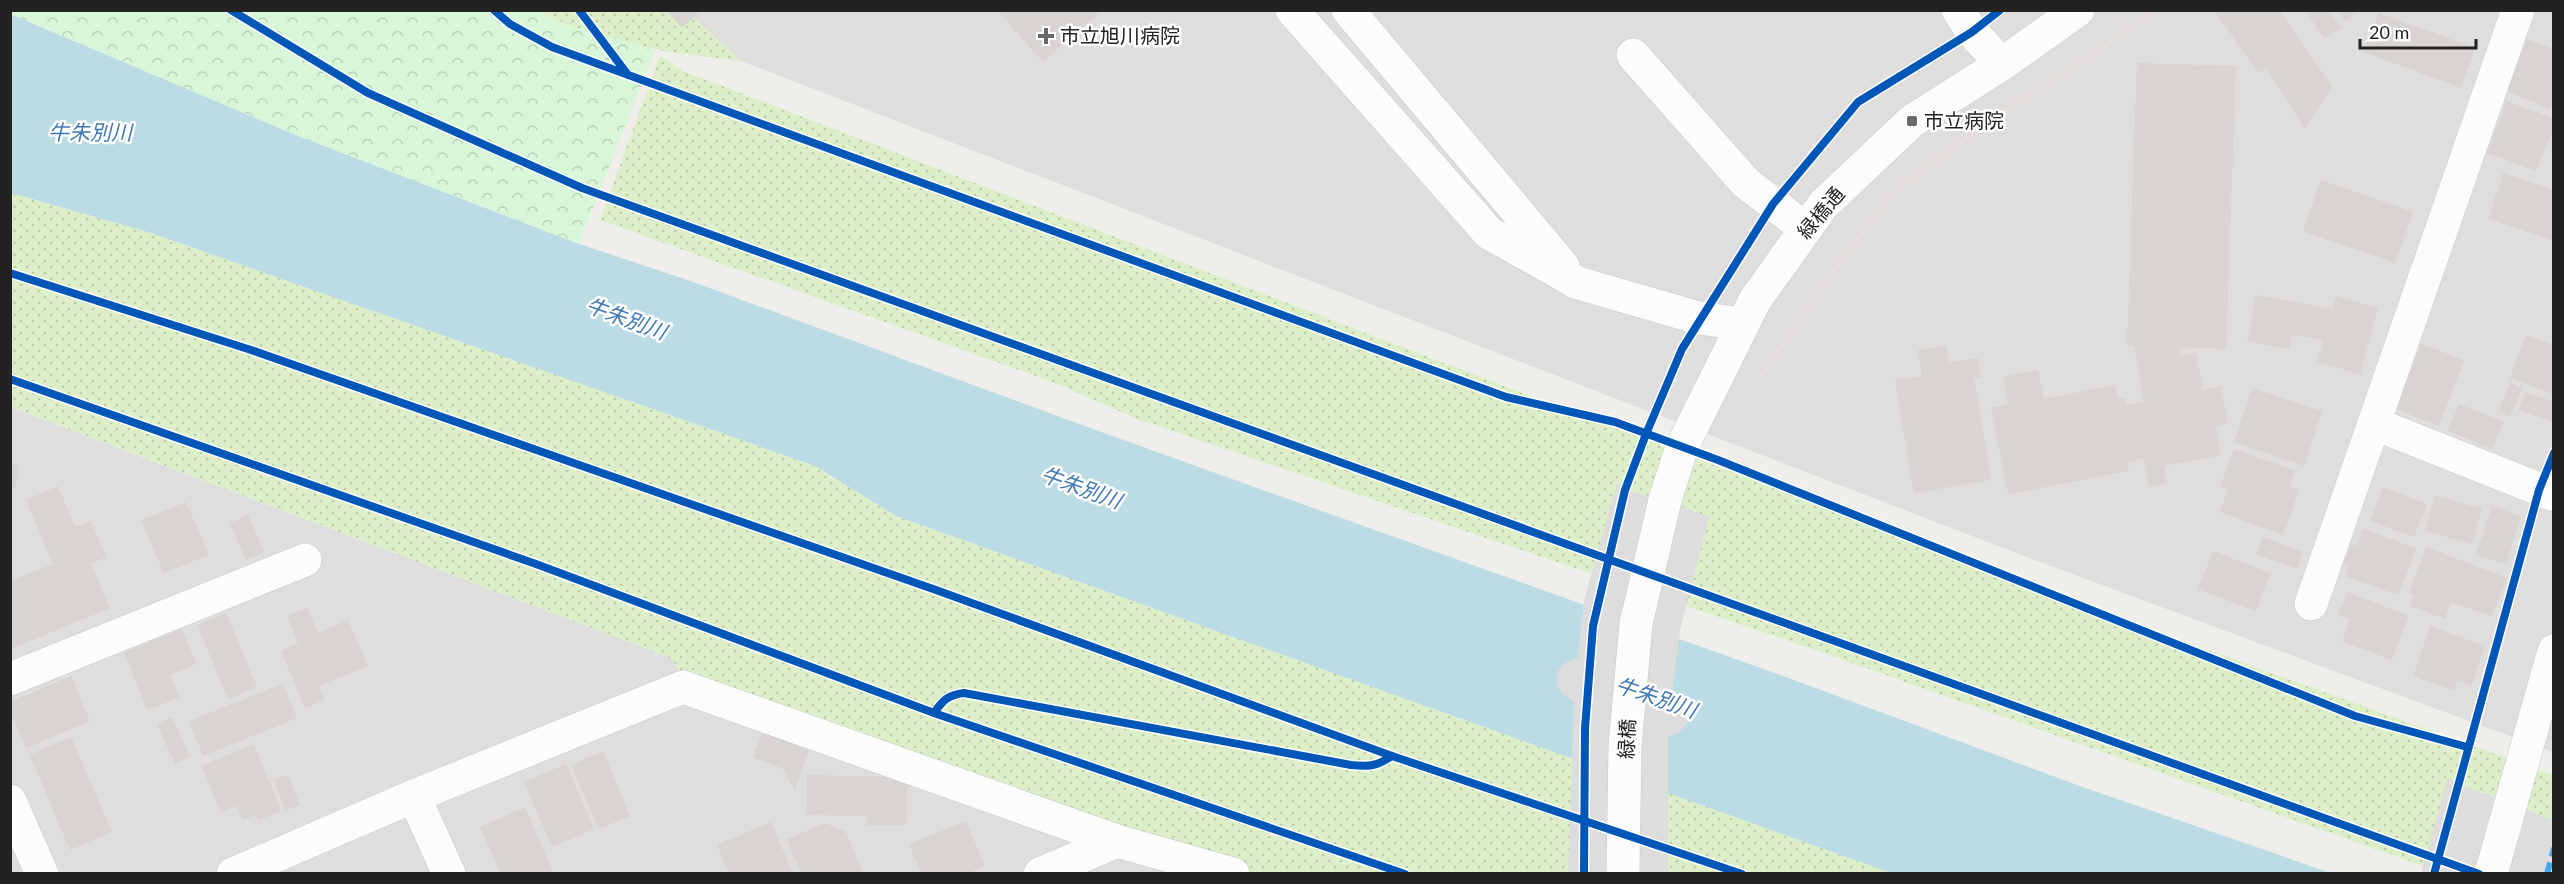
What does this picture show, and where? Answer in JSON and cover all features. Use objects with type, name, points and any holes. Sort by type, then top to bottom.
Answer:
[{"type":"street","points":[[1292,10],[1489,233],[1578,283],[1699,318],[1743,324]]},
{"type":"street","points":[[1348,10],[1578,283]]},
{"type":"street","points":[[1958,10],[1972,32],[2002,64]]},
{"type":"street","name":"緑橋通","points":[[1665,500],[1682,447],[1755,300],[1823,205],[1912,121],[2002,64],[2078,10]]},
{"type":"street","points":[[2311,604],[2518,10]]},
{"type":"street","points":[[1633,55],[1746,183],[1806,229]]},
{"type":"street","points":[[2375,424],[2553,495]]},
{"type":"street","name":"緑橋","points":[[1623,873],[1625,746],[1636,624],[1665,500]]},
{"type":"street","points":[[10,680],[304,560]]},
{"type":"street","points":[[2491,873],[2553,651]]},
{"type":"street","points":[[233,873],[414,796],[683,687],[1117,841],[1233,873]]},
{"type":"street","points":[[414,796],[449,873]]},
{"type":"street","points":[[10,801],[42,873]]},
{"type":"street","points":[[1040,873],[1117,841]]},
{"type":"path","points":[[2111,10],[2126,33]]},
{"type":"path","points":[[1760,377],[1836,267],[1895,190],[2002,113],[2158,10]]},
{"type":"shaded area","points":[[1878,10],[1895,29],[1641,275],[1572,251],[1352,11]]},
{"type":"shaded area","points":[[686,11],[2553,11],[2553,752],[2029,558],[741,61]]},
{"type":"shaded area","points":[[10,407],[671,658],[705,710],[1179,873],[11,873]]},
{"type":"green space","points":[[10,11],[540,11],[561,23],[655,50],[579,244],[293,134],[11,14]]},
{"type":"green space","points":[[540,11],[686,11],[741,61],[664,51],[612,40],[563,23]]},
{"type":"green space","points":[[660,55],[683,71],[1517,391],[2150,629],[2553,775],[2553,873],[2443,873],[1824,653],[1140,420],[1055,383],[600,220]]},
{"type":"green space","points":[[10,193],[148,232],[815,466],[896,516],[1891,873],[1180,873],[705,710],[671,658],[11,407]]},
{"type":"water","name":"牛朱別川","points":[[10,14],[293,134],[579,244],[693,282],[1104,433],[1794,680],[2080,786],[2331,873],[1891,873],[896,516],[815,466],[148,232],[11,193]]},
{"type":"pier","points":[[1617,483],[1625,490],[1665,500],[1709,517],[1680,631],[1672,695],[1682,701],[1688,712],[1687,724],[1679,733],[1668,737],[1668,873],[1568,873],[1574,701],[1563,695],[1557,684],[1558,671],[1566,662],[1578,658],[1584,600]]},
{"type":"pier","points":[[2447,779],[2553,820],[2553,873],[2421,874]]},
{"type":"building","points":[[666,10],[702,10],[682,28]]},
{"type":"building","name":"市立旭川病院","points":[[997,10],[1102,10],[1043,62]]},
{"type":"building","points":[[2214,10],[2279,10],[2332,86],[2305,129],[2266,68],[2258,73]]},
{"type":"building","points":[[2305,10],[2328,10],[2341,28],[2325,39]]},
{"type":"building","points":[[2337,10],[2359,10],[2345,21]]},
{"type":"building","points":[[2379,13],[2475,48],[2461,88],[2364,52]]},
{"type":"building","points":[[2527,39],[2554,49],[2554,101],[2550,109],[2506,91]]},
{"type":"building","points":[[2137,63],[2236,66],[2226,349],[2179,347],[2181,356],[2196,353],[2203,390],[2221,386],[2228,424],[2216,427],[2221,455],[2164,466],[2167,483],[2149,486],[2143,458],[2127,462],[2129,471],[2008,494],[1991,408],[2008,405],[2003,377],[2038,370],[2044,399],[2115,385],[2118,399],[2125,398],[2126,405],[2144,402],[2134,346],[2127,345]]},
{"type":"building","points":[[2507,101],[2554,119],[2554,127],[2536,171],[2487,153]]},
{"type":"building","points":[[2503,173],[2554,190],[2554,241],[2488,218]]},
{"type":"building","points":[[2321,180],[2413,212],[2395,263],[2303,231]]},
{"type":"building","points":[[2256,295],[2332,309],[2336,296],[2378,308],[2360,374],[2317,362],[2323,340],[2292,335],[2289,349],[2247,341]]},
{"type":"building","points":[[2526,335],[2554,345],[2554,394],[2510,378]]},
{"type":"building","points":[[2421,344],[2464,360],[2439,426],[2396,409]]},
{"type":"building","points":[[1946,346],[1949,362],[1978,358],[1981,377],[1974,378],[1991,480],[1914,493],[1895,380],[1922,376],[1918,350]]},
{"type":"building","points":[[2510,383],[2522,388],[2510,417],[2498,411]]},
{"type":"building","points":[[2252,388],[2322,411],[2304,466],[2234,442]]},
{"type":"building","points":[[2525,392],[2554,402],[2553,422],[2519,410]]},
{"type":"building","points":[[2459,404],[2504,422],[2492,449],[2448,431]]},
{"type":"building","points":[[2234,449],[2295,471],[2289,487],[2299,490],[2283,535],[2220,512],[2228,489],[2220,486]]},
{"type":"building","points":[[10,463],[17,464],[16,487],[10,487]]},
{"type":"building","points":[[58,486],[75,527],[91,521],[106,557],[91,564],[110,608],[10,649],[10,581],[53,564],[26,500]]},
{"type":"building","points":[[2383,487],[2427,504],[2414,537],[2370,521]]},
{"type":"building","points":[[2435,495],[2482,509],[2472,544],[2425,531]]},
{"type":"building","points":[[186,502],[209,555],[164,573],[141,520]]},
{"type":"building","points":[[2492,506],[2521,516],[2506,564],[2476,555]]},
{"type":"building","points":[[248,515],[264,552],[246,560],[230,523]]},
{"type":"building","points":[[2363,529],[2416,548],[2399,595],[2346,577],[2349,566],[2344,564],[2351,544],[2357,546]]},
{"type":"building","points":[[2263,537],[2303,552],[2297,569],[2256,554]]},
{"type":"building","points":[[2426,547],[2507,578],[2492,616],[2451,602],[2445,619],[2410,606],[2414,595],[2409,593]]},
{"type":"building","points":[[2213,551],[2270,573],[2256,611],[2198,589]]},
{"type":"building","points":[[2347,592],[2409,616],[2392,660],[2342,641],[2350,620],[2338,615]]},
{"type":"building","points":[[307,608],[318,633],[348,620],[368,666],[319,686],[324,700],[305,708],[281,651],[298,643],[287,616]]},
{"type":"building","points":[[226,613],[257,687],[228,699],[197,625]]},
{"type":"building","points":[[2430,626],[2485,646],[2471,686],[2457,680],[2454,690],[2413,676]]},
{"type":"building","points":[[182,629],[196,664],[170,675],[180,697],[147,710],[124,652]]},
{"type":"building","points":[[71,676],[90,721],[26,748],[10,711],[10,702]]},
{"type":"building","points":[[283,684],[297,718],[203,756],[189,721]]},
{"type":"building","points":[[172,717],[190,757],[175,764],[157,724]]},
{"type":"building","points":[[762,733],[809,749],[795,790],[782,768],[753,758]]},
{"type":"building","points":[[71,737],[112,832],[70,850],[30,755]]},
{"type":"building","points":[[254,744],[281,811],[259,820],[256,815],[243,820],[237,806],[221,813],[202,766]]},
{"type":"building","points":[[603,751],[630,816],[599,829],[571,765]]},
{"type":"building","points":[[566,764],[594,829],[552,847],[524,782]]},
{"type":"building","points":[[288,775],[300,805],[285,811],[274,780]]},
{"type":"building","points":[[807,775],[908,777],[906,825],[866,825],[866,816],[807,815]]},
{"type":"building","points":[[525,807],[554,874],[501,874],[480,827]]},
{"type":"building","points":[[966,821],[985,866],[967,874],[921,874],[909,844]]},
{"type":"building","points":[[771,822],[793,874],[729,874],[717,845]]},
{"type":"building","points":[[825,823],[846,832],[863,873],[801,874],[787,839]]},
{"type":"marked path","points":[[2547,874],[2554,848]]},
{"type":"cycle path","points":[[231,10],[368,93],[582,188],[2479,874]]},
{"type":"cycle path","points":[[494,10],[510,24],[552,47],[1506,397],[1615,422],[1718,460],[2355,716],[2467,747]]},
{"type":"cycle path","points":[[579,10],[628,75]]},
{"type":"cycle path","points":[[1584,874],[1585,728],[1593,626],[1625,490],[1682,349],[1773,204],[1858,102],[1972,32],[2000,10]]},
{"type":"cycle path","points":[[10,273],[248,349],[936,590],[1392,756],[1742,874]]},
{"type":"cycle path","points":[[10,379],[536,564],[934,713],[1405,874]]},
{"type":"cycle path","points":[[2434,874],[2539,490],[2554,453]]},
{"type":"cycle path","points":[[934,713],[946,699],[964,693],[1351,765],[1373,765],[1392,756]]},
{"type":"place","name":"市立旭川病院","points":[[1046,36]]},
{"type":"place","name":"市立病院","points":[[1912,121]]}]
